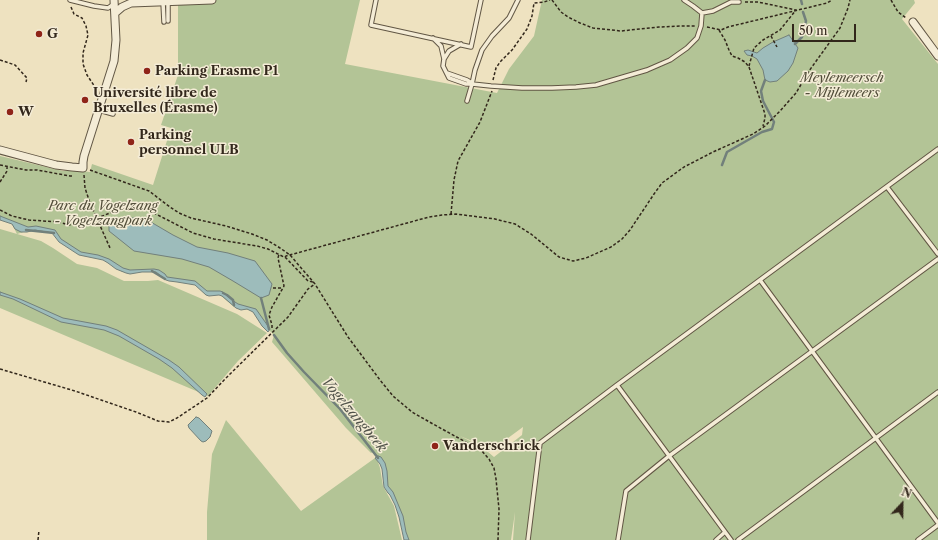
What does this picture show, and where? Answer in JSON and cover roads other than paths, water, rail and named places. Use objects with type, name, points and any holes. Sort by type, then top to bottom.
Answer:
[{"type":"street","points":[[114,14],[122,7],[131,3],[212,0]]},
{"type":"street","points":[[0,150],[56,165],[83,168],[84,156],[114,61],[116,40],[114,2]]},
{"type":"street","points":[[913,22],[938,56]]},
{"type":"lane","points":[[70,0],[108,8],[114,2]]},
{"type":"lane","points":[[376,0],[371,25],[471,47],[481,0]]},
{"type":"lane","points":[[467,101],[482,50],[492,36],[509,18],[518,0]]},
{"type":"lane","points":[[684,0],[702,13],[713,11],[731,2],[739,2]]},
{"type":"lane","points":[[166,2],[166,21]]},
{"type":"lane","points":[[433,38],[441,46],[444,59],[443,66],[449,78],[466,84],[522,88],[552,88],[596,85],[647,70],[670,60],[682,52],[697,38],[701,26],[702,13]]},
{"type":"lane","points":[[444,59],[450,51],[461,44]]},
{"type":"lane","points":[[99,108],[114,112]]},
{"type":"lane","points":[[528,540],[540,443],[938,149]]},
{"type":"lane","points":[[887,186],[938,254]]},
{"type":"lane","points":[[618,540],[626,491],[670,456],[938,259]]},
{"type":"lane","points":[[760,280],[938,524],[918,540]]},
{"type":"lane","points":[[617,385],[731,540]]},
{"type":"lane","points":[[738,540],[938,392]]},
{"type":"lane","points":[[716,540],[725,532]]},
{"type":"water","points":[[789,35],[798,48],[793,63],[788,71],[777,81],[770,82],[765,80],[763,70],[757,59],[747,55],[744,51],[748,50],[757,53],[773,42]]},
{"type":"water","points":[[0,216],[28,227],[36,226],[55,230],[61,239],[81,252],[98,255],[109,259],[123,268],[130,270],[159,270],[167,277],[195,281],[207,291],[223,292],[238,304],[256,309],[270,329],[268,332],[253,312],[247,309],[241,310],[236,308],[222,296],[206,295],[195,285],[166,280],[156,272],[126,273],[116,269],[103,260],[79,255],[59,242],[52,233],[35,230],[21,232],[15,229],[12,224],[0,220]]},
{"type":"water","points":[[144,218],[197,247],[228,253],[255,261],[272,284],[269,295],[261,298],[209,267],[182,259],[134,251],[109,231],[109,220]]},
{"type":"water","points":[[0,292],[63,318],[106,326],[117,330],[179,367],[207,394],[205,397],[172,368],[119,336],[104,330],[61,322],[13,299],[0,295]]},
{"type":"water","points":[[196,417],[199,418],[212,431],[210,437],[206,441],[201,441],[189,428],[188,425]]},
{"type":"water","points":[[378,456],[381,457],[385,463],[388,486],[393,492],[403,516],[409,540],[404,540],[395,505],[384,487],[382,469],[375,458]]},
{"type":"waterway","points":[[801,0],[802,4]]},
{"type":"waterway","points":[[795,44],[802,37],[806,21],[803,12]]},
{"type":"waterway","points":[[722,165],[727,152],[762,132],[772,129],[774,122],[763,101],[761,91],[765,80]]},
{"type":"waterway","name":"Vogelzangbeek","points":[[26,230],[54,233]]},
{"type":"waterway","name":"Vogelzangbeek","points":[[152,271],[165,279]]},
{"type":"waterway","name":"Vogelzangbeek","points":[[223,293],[233,300],[234,305]]},
{"type":"waterway","points":[[261,298],[269,329]]},
{"type":"waterway","name":"Vogelzangbeek","points":[[274,335],[287,353],[340,409],[378,458]]},
{"type":"place","name":"G","points":[[39,34]]},
{"type":"place","name":"Parking Erasme P1","points":[[147,71]]},
{"type":"place","name":"Université libre de Bruxelles (Érasme)","points":[[85,100]]},
{"type":"place","name":"W","points":[[10,112]]},
{"type":"place","name":"Parking personnel ULB","points":[[131,142]]},
{"type":"place","name":"Vanderschrick","points":[[435,446]]},
{"type":"park label","name":"Meylemeersch - Mijlemeers","points":[[842,86]]},
{"type":"park label","name":"Parc du Vogelzang - Vogelzangpark","points":[[103,214]]}]
